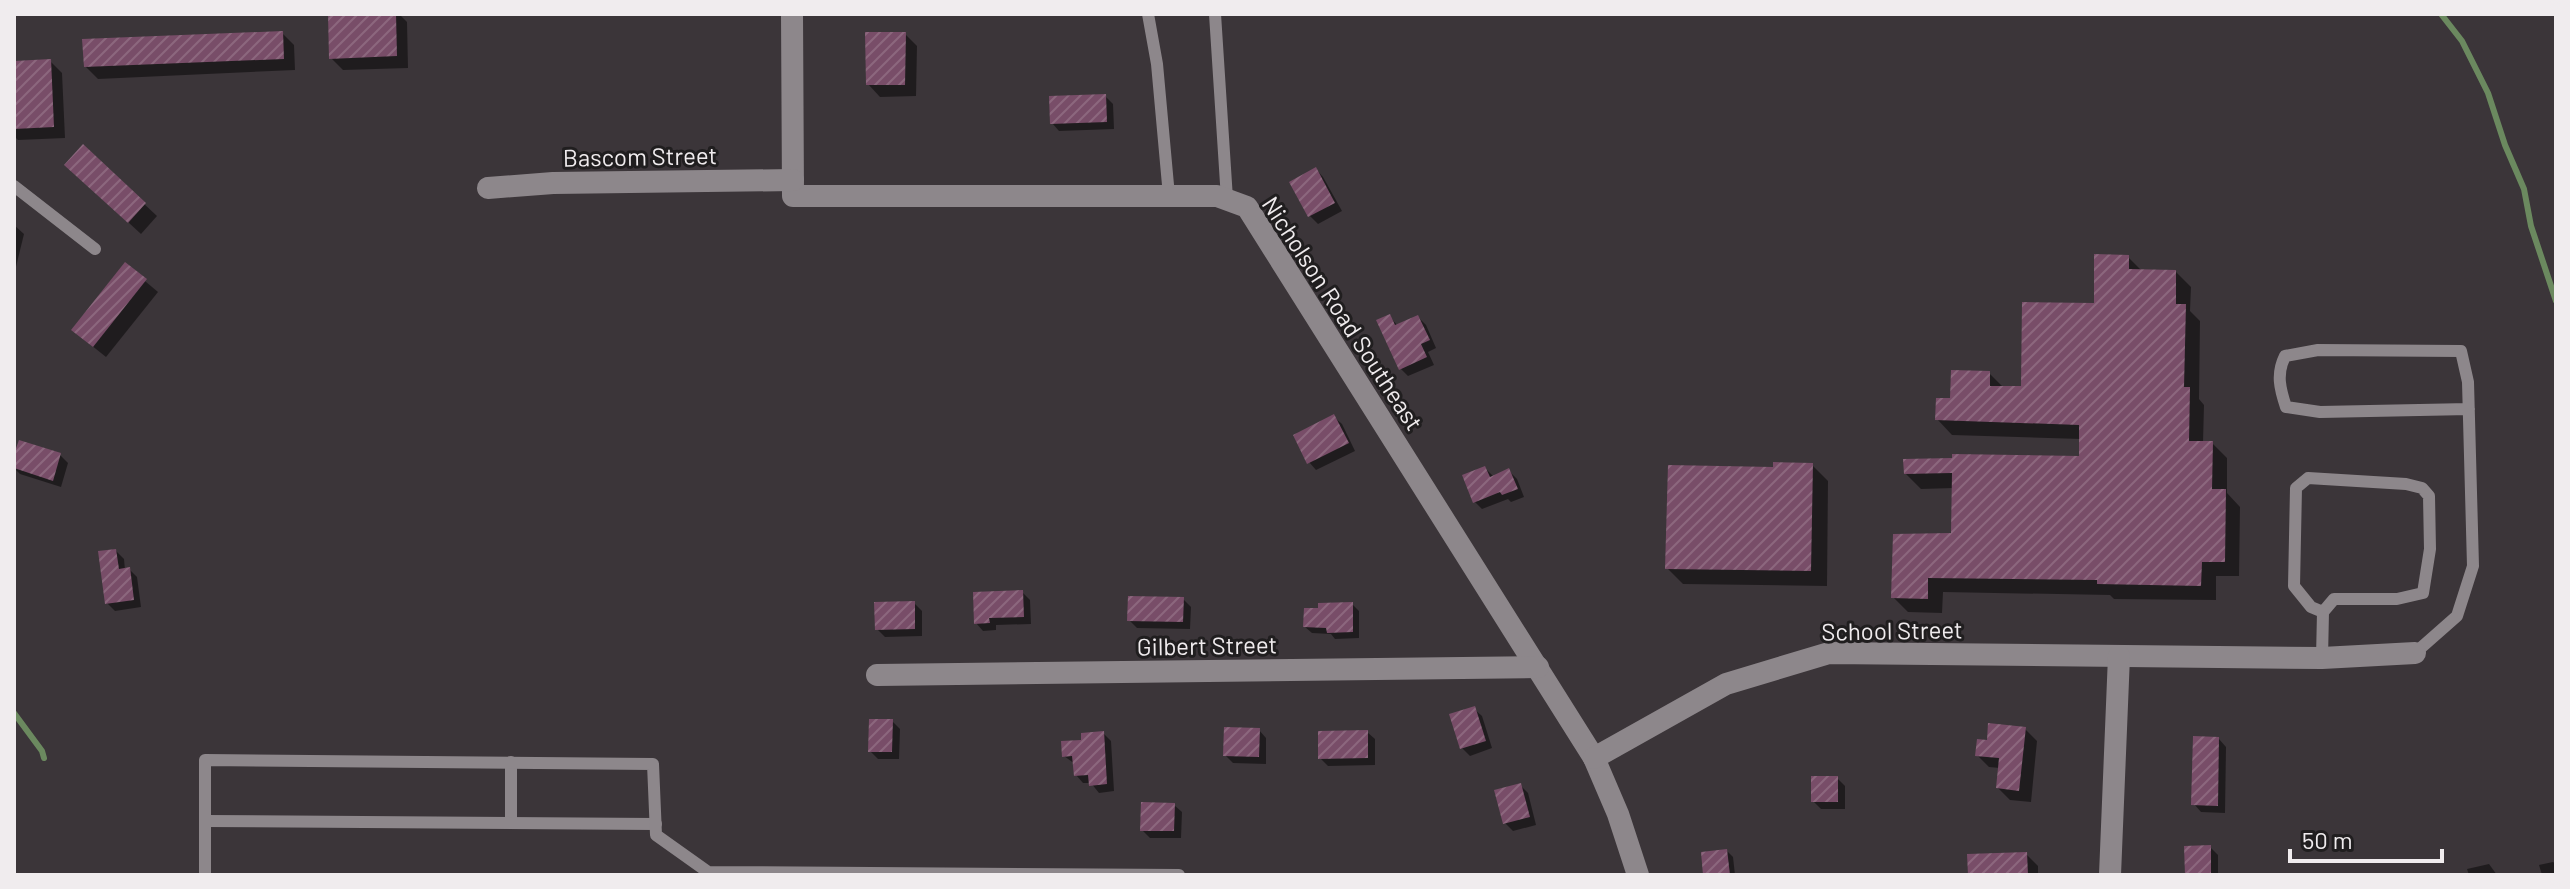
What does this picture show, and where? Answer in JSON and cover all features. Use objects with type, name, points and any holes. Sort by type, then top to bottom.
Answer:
[{"type":"street","points":[[792,14],[793,180]]},
{"type":"street","name":"Bascom Street","points":[[488,188],[553,183],[793,180]]},
{"type":"street","name":"Nicholson Road Southeast","points":[[793,180],[793,196],[1217,196],[1247,207],[1594,758],[1618,814],[1638,875]]},
{"type":"street","name":"School Street","points":[[1594,758],[1726,684],[1829,653],[2322,658],[2415,653]]},
{"type":"street","points":[[2110,875],[2119,656]]},
{"type":"street","name":"Gilbert Street","points":[[877,675],[1538,667]]},
{"type":"lane","points":[[1148,14],[1157,64],[1169,196]]},
{"type":"lane","points":[[1215,14],[1227,199]]},
{"type":"lane","points":[[14,186],[95,249]]},
{"type":"lane","points":[[2415,653],[2457,616],[2473,566],[2469,409],[2468,382],[2461,351],[2318,350],[2285,356],[2279,368],[2286,407],[2320,412],[2469,409]]},
{"type":"lane","points":[[2322,658],[2323,612],[2334,599],[2397,599],[2423,593],[2430,549],[2429,496],[2422,488],[2406,484],[2308,478],[2296,488],[2294,586],[2311,607],[2323,612]]},
{"type":"lane","points":[[205,875],[205,760],[653,764],[656,835],[708,872],[1179,875]]},
{"type":"lane","points":[[511,762],[511,823]]},
{"type":"lane","points":[[205,821],[656,824]]},
{"type":"building","points":[[328,14],[396,14],[397,56],[329,59]]},
{"type":"building","points":[[283,31],[284,59],[84,67],[82,39]]},
{"type":"building","points":[[865,32],[906,32],[905,85],[866,85]]},
{"type":"building","points":[[51,59],[54,127],[14,129],[14,61]]},
{"type":"building","points":[[1106,94],[1107,122],[1050,124],[1049,96]]},
{"type":"building","points":[[83,144],[146,203],[128,223],[64,165]]},
{"type":"building","points":[[1316,167],[1335,203],[1308,217],[1289,182]]},
{"type":"building","points":[[2094,254],[2129,255],[2129,269],[2176,270],[2176,304],[2186,304],[2184,387],[2190,387],[2189,441],[2213,441],[2212,489],[2226,489],[2225,562],[2202,562],[2201,586],[2097,584],[2097,580],[1928,578],[1928,599],[1891,598],[1893,534],[1951,533],[1952,473],[1904,474],[1903,459],[1952,458],[1952,454],[2079,456],[2079,425],[1935,420],[1936,398],[1950,398],[1951,370],[1990,371],[1990,386],[2021,386],[2022,302],[2094,303]]},
{"type":"building","points":[[125,262],[147,279],[93,347],[71,330]]},
{"type":"building","points":[[1390,314],[1395,325],[1418,315],[1430,340],[1421,344],[1427,357],[1399,370],[1376,320]]},
{"type":"building","points":[[1334,414],[1349,443],[1307,464],[1293,435]]},
{"type":"building","points":[[19,440],[61,453],[53,481],[14,468],[14,454]]},
{"type":"building","points":[[1773,462],[1813,463],[1811,571],[1665,569],[1668,465],[1773,467]]},
{"type":"building","points":[[1485,466],[1490,477],[1509,468],[1518,489],[1502,495],[1500,492],[1473,503],[1462,475]]},
{"type":"building","points":[[116,549],[119,569],[130,567],[134,600],[105,604],[98,551]]},
{"type":"building","points":[[1023,590],[1024,617],[989,618],[990,623],[974,624],[973,592]]},
{"type":"building","points":[[1128,596],[1184,597],[1183,622],[1127,621]]},
{"type":"building","points":[[915,601],[915,629],[875,630],[874,602]]},
{"type":"building","points":[[1353,602],[1353,632],[1327,633],[1326,628],[1303,627],[1304,608],[1318,608],[1318,603]]},
{"type":"building","points":[[1475,706],[1486,741],[1460,749],[1449,714]]},
{"type":"building","points":[[869,719],[893,719],[892,752],[868,752]]},
{"type":"building","points":[[1988,723],[2026,727],[2019,791],[1996,788],[1999,758],[1975,756],[1977,739],[1987,740]]},
{"type":"building","points":[[1224,727],[1260,728],[1259,757],[1223,756]]},
{"type":"building","points":[[1368,730],[1368,758],[1318,759],[1318,731]]},
{"type":"building","points":[[1104,731],[1107,784],[1089,786],[1088,775],[1074,776],[1072,756],[1062,757],[1061,741],[1081,740],[1081,733]]},
{"type":"building","points":[[2193,736],[2219,737],[2218,806],[2191,805]]},
{"type":"building","points":[[1811,776],[1838,776],[1838,802],[1811,802]]},
{"type":"building","points":[[1521,783],[1530,817],[1503,824],[1494,790]]},
{"type":"building","points":[[1141,802],[1175,803],[1174,831],[1140,831]]},
{"type":"building","points":[[2211,845],[2211,875],[2185,875],[2184,846]]},
{"type":"building","points":[[1727,849],[1730,875],[1703,875],[1701,852]]},
{"type":"building","points":[[2027,852],[2028,875],[1968,875],[1967,854]]},
{"type":"waterway","points":[[2441,14],[2462,41],[2488,93],[2524,189],[2531,226],[2556,301]]},
{"type":"waterway","points":[[14,713],[44,758]]}]
